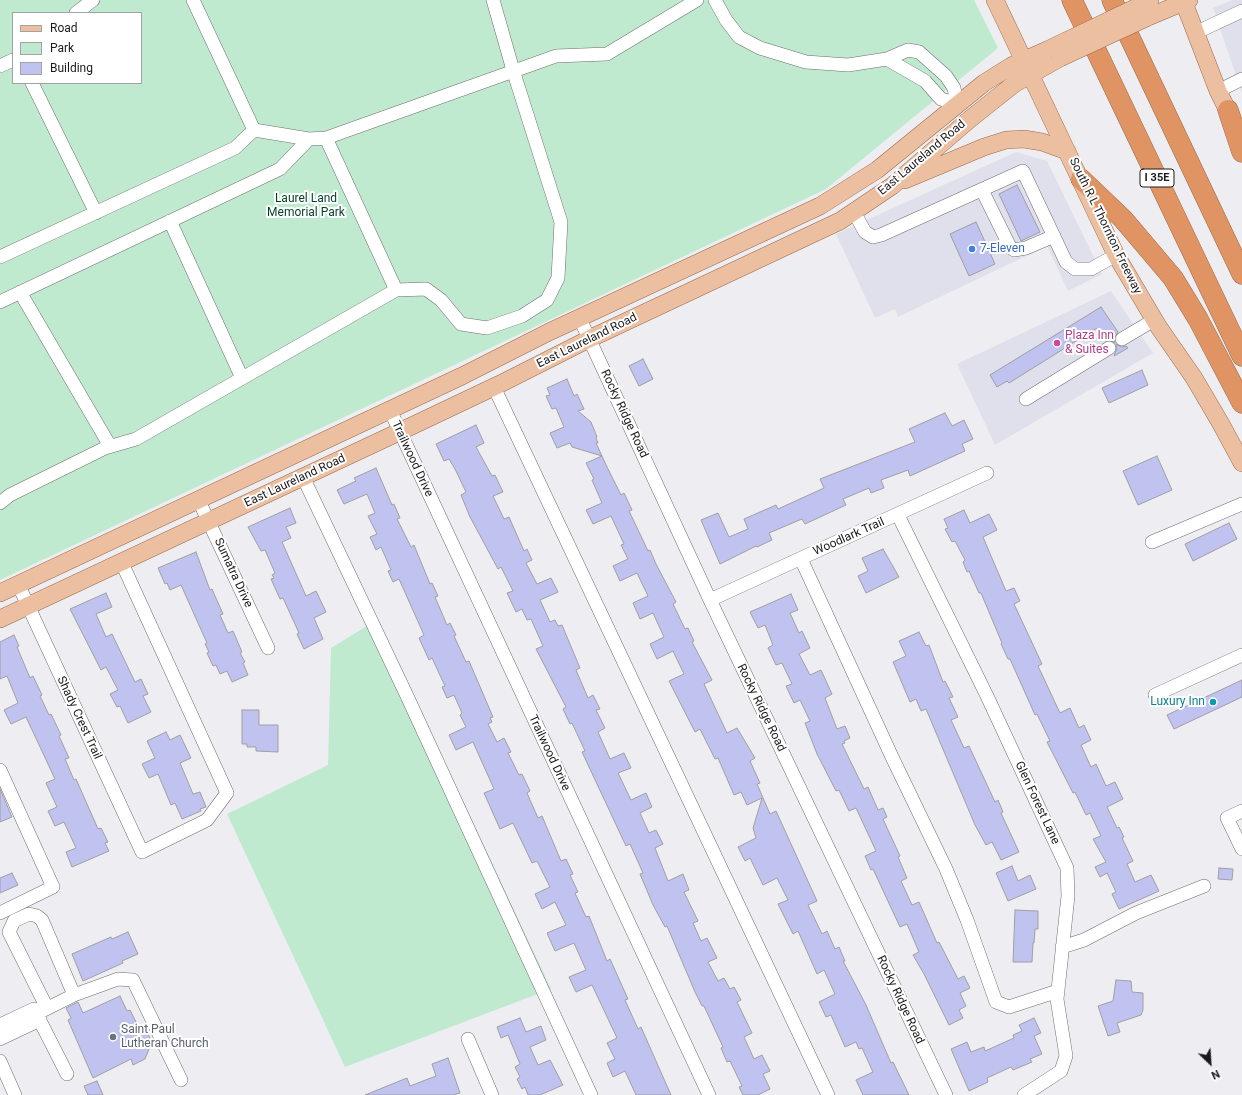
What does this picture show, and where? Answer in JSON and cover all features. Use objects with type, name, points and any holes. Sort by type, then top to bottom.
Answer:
[{"type":"highway","name":"I 35E","points":[[1072,0],[1242,356]]},
{"type":"highway","name":"I 35E","points":[[1112,0],[1242,274]]},
{"type":"highway","points":[[1228,110],[1242,152]]},
{"type":"highway","points":[[1082,179],[1123,219],[1173,278],[1195,313],[1242,403]]},
{"type":"main road","name":"South R L Thornton Freeway","points":[[995,0],[1067,151],[1082,179],[1116,255],[1154,320],[1194,378],[1242,463]]},
{"type":"main road","name":"East Laureland Road","points":[[0,593],[820,206],[877,170],[984,83],[1027,67],[1145,8],[1185,1]]},
{"type":"main road","points":[[1185,1],[1195,33],[1218,91],[1242,139]]},
{"type":"main road","name":"East Laureland Road","points":[[0,619],[494,387],[589,339],[840,221],[892,186],[970,119],[1027,67]]},
{"type":"main road","points":[[957,104],[970,119]]},
{"type":"main road","points":[[892,186],[984,147],[1006,140],[1024,139],[1047,143],[1067,151]]},
{"type":"street","points":[[77,12],[93,0]]},
{"type":"street","points":[[193,0],[254,130]]},
{"type":"street","points":[[0,503],[10,495],[110,446],[136,439],[396,290],[426,289],[441,300],[461,324],[487,328],[522,316],[547,300],[558,278],[561,222],[513,70],[493,0]]},
{"type":"street","points":[[254,130],[309,140],[326,138],[513,70],[556,56],[607,54],[697,0]]},
{"type":"street","points":[[716,0],[726,20],[739,37],[760,48],[806,62],[848,65],[888,59],[908,50],[919,52],[946,76],[954,88],[957,104],[941,99],[925,81],[888,59]]},
{"type":"street","points":[[1195,33],[1242,12]]},
{"type":"street","points":[[0,66],[12,60]]},
{"type":"street","points":[[1218,91],[1242,79]]},
{"type":"street","points":[[32,84],[96,213]]},
{"type":"street","points":[[0,258],[235,148],[254,130]]},
{"type":"street","points":[[326,138],[396,290]]},
{"type":"street","points":[[0,302],[280,169],[309,140]]},
{"type":"street","points":[[854,212],[865,232],[873,237],[1023,171],[1066,262],[1075,269],[1091,269],[1116,255]]},
{"type":"street","points":[[982,190],[1010,247],[1014,250],[1026,248],[1054,236]]},
{"type":"street","points":[[170,221],[242,378]]},
{"type":"street","points":[[20,292],[110,446]]},
{"type":"street","name":"Rocky Ridge Road","points":[[580,319],[710,600],[946,1095]]},
{"type":"street","points":[[1122,339],[1154,320]]},
{"type":"street","points":[[1026,399],[1109,348]]},
{"type":"street","points":[[494,387],[828,1095]]},
{"type":"street","name":"Trailwood Drive","points":[[390,410],[709,1095]]},
{"type":"street","name":"Woodlark Trail","points":[[710,600],[987,473]]},
{"type":"street","points":[[303,477],[407,696],[591,1095]]},
{"type":"street","name":"Sumatra Drive","points":[[198,499],[268,648]]},
{"type":"street","points":[[1152,542],[1242,504]]},
{"type":"street","name":"Glen Forest Lane","points":[[898,515],[1067,868],[1068,896],[1057,999],[1066,1056],[1061,1071],[1024,1095]]},
{"type":"street","points":[[801,559],[888,750],[946,869],[967,920],[996,1002],[1009,1007],[1058,991]]},
{"type":"street","name":"Shady Crest Trail","points":[[18,584],[142,852],[207,820],[227,793],[121,561]]},
{"type":"street","points":[[1155,695],[1242,655]]},
{"type":"street","points":[[0,770],[53,887],[0,913]]},
{"type":"street","points":[[1242,811],[1227,818],[1242,849]]},
{"type":"street","points":[[1062,947],[1084,940],[1136,913],[1204,886]]},
{"type":"street","points":[[67,1074],[39,1013],[9,932],[14,921],[29,914],[38,916],[42,920],[74,995]]},
{"type":"street","points":[[0,1039],[39,1013],[74,995],[118,979],[133,980],[181,1080]]},
{"type":"street","points":[[0,1025],[39,1013]]},
{"type":"street","points":[[468,1039],[492,1095]]},
{"type":"street","points":[[0,1061],[15,1095]]},
{"type":"shaded area","points":[[1232,0],[1242,0],[1242,93],[1213,8]]},
{"type":"shaded area","points":[[1016,152],[1047,161],[1102,274],[1068,291],[1047,246],[898,317],[895,309],[875,318],[836,234]]},
{"type":"shaded area","points":[[1111,291],[1153,353],[995,445],[957,364]]},
{"type":"green space","name":"Laurel Land Memorial Park","points":[[0,0],[974,0],[998,48],[826,189],[0,580]]},
{"type":"green space","points":[[378,619],[551,989],[345,1067],[227,814],[328,765],[331,648]]},
{"type":"building","name":"7-Eleven","points":[[1017,185],[1040,232],[1021,241],[999,194]]},
{"type":"building","name":"7-Eleven","points":[[976,222],[995,264],[969,276],[950,234]]},
{"type":"building","name":"Plaza Inn & Suites","points":[[1101,307],[1118,332],[1114,339],[1115,343],[1109,340],[1105,341],[1097,328],[1009,383],[1007,381],[997,387],[990,375]]},
{"type":"building","points":[[1116,344],[1122,347],[1126,346],[1128,348],[1114,356],[1117,348]]},
{"type":"building","points":[[643,359],[653,379],[639,386],[629,366]]},
{"type":"building","points":[[1142,370],[1148,385],[1109,403],[1102,388]]},
{"type":"building","points":[[567,379],[574,396],[577,394],[584,409],[578,411],[591,422],[597,437],[598,443],[596,443],[602,456],[572,447],[570,443],[557,448],[550,433],[564,427],[556,408],[552,409],[546,396],[550,395],[547,388]]},
{"type":"building","points":[[945,413],[952,426],[964,420],[973,439],[962,444],[965,451],[910,476],[908,470],[881,480],[884,488],[871,493],[869,488],[843,499],[846,505],[805,524],[802,519],[769,533],[772,540],[757,547],[756,546],[720,564],[701,520],[718,513],[729,537],[748,529],[744,519],[776,505],[778,509],[824,488],[820,479],[915,442],[909,429]]},
{"type":"building","points":[[476,425],[484,443],[476,447],[492,476],[495,475],[503,492],[493,496],[504,519],[509,517],[524,551],[527,549],[532,560],[526,563],[537,584],[551,578],[558,592],[540,600],[550,622],[555,620],[558,626],[562,625],[580,668],[576,670],[588,698],[593,695],[600,709],[596,710],[605,728],[598,732],[610,759],[624,753],[631,768],[618,773],[631,800],[646,793],[652,807],[640,813],[649,833],[656,830],[663,844],[655,848],[668,881],[683,874],[689,890],[684,892],[698,921],[693,923],[701,941],[707,938],[717,958],[708,962],[718,981],[724,978],[730,989],[734,987],[741,1000],[737,1002],[752,1033],[744,1037],[754,1059],[762,1055],[770,1071],[763,1074],[770,1089],[758,1095],[743,1095],[739,1087],[742,1086],[730,1061],[727,1062],[721,1048],[723,1047],[704,1006],[702,1006],[695,992],[667,926],[665,927],[653,905],[640,874],[643,873],[630,844],[626,846],[582,752],[585,751],[572,723],[570,724],[563,709],[566,707],[536,649],[543,646],[531,619],[527,620],[522,609],[516,612],[507,593],[513,591],[501,567],[498,569],[470,517],[461,495],[466,492],[449,459],[444,461],[436,444]]},
{"type":"building","points":[[602,456],[621,495],[624,493],[632,510],[629,511],[648,551],[650,550],[676,602],[673,604],[685,629],[688,628],[694,641],[692,642],[712,680],[704,684],[727,733],[737,728],[755,758],[750,761],[760,783],[757,784],[770,814],[776,811],[817,901],[808,905],[822,934],[827,931],[835,949],[839,947],[845,961],[843,961],[866,1005],[891,1063],[893,1062],[909,1095],[863,1095],[856,1080],[873,1072],[862,1048],[859,1049],[856,1042],[845,1047],[831,1015],[826,1017],[819,1002],[835,994],[824,970],[817,974],[798,931],[793,934],[778,904],[788,900],[777,878],[763,885],[750,858],[745,861],[738,847],[756,838],[753,828],[762,798],[747,805],[741,792],[734,795],[718,758],[715,759],[700,729],[695,732],[669,681],[684,674],[673,651],[657,659],[650,644],[664,637],[653,613],[640,619],[633,603],[648,596],[637,573],[620,581],[613,566],[628,559],[621,545],[624,544],[611,516],[593,524],[586,510],[602,503],[592,480],[594,479],[586,463]]},
{"type":"building","points":[[1157,456],[1172,490],[1138,505],[1123,471]]},
{"type":"building","points":[[376,468],[392,505],[394,504],[400,518],[397,519],[411,547],[414,545],[430,584],[432,583],[438,596],[435,597],[447,625],[450,623],[456,635],[454,636],[466,662],[469,661],[493,717],[490,718],[492,722],[488,724],[497,742],[504,738],[511,752],[508,753],[519,775],[522,774],[530,791],[527,793],[538,818],[542,816],[561,861],[566,859],[573,874],[570,875],[578,892],[575,893],[586,917],[589,916],[607,961],[610,959],[628,999],[625,1000],[638,1029],[641,1027],[671,1095],[636,1095],[625,1071],[613,1077],[607,1063],[615,1059],[607,1043],[617,1038],[592,985],[576,992],[569,977],[586,970],[574,943],[555,951],[547,933],[566,925],[555,902],[542,909],[535,894],[550,887],[537,861],[532,863],[513,823],[500,829],[484,793],[494,789],[473,742],[456,750],[449,735],[466,727],[460,715],[462,713],[454,695],[447,698],[442,687],[445,686],[432,658],[429,660],[419,638],[424,635],[399,579],[393,582],[388,571],[391,570],[381,547],[376,550],[370,537],[377,534],[368,516],[375,513],[367,494],[344,504],[337,490],[356,481],[354,478]]},
{"type":"building","points":[[290,508],[296,523],[286,527],[291,538],[282,542],[306,596],[316,591],[326,612],[314,618],[323,639],[304,649],[297,634],[299,633],[283,598],[280,599],[271,579],[274,578],[272,575],[275,573],[265,550],[261,551],[248,527]]},
{"type":"building","points":[[964,510],[970,523],[989,514],[997,530],[983,537],[1006,591],[1014,588],[1020,601],[1014,604],[1042,664],[1038,666],[1060,713],[1070,708],[1079,728],[1084,725],[1091,740],[1081,745],[1091,767],[1096,764],[1106,786],[1115,782],[1123,799],[1107,807],[1117,828],[1119,827],[1124,837],[1122,838],[1133,861],[1127,864],[1135,882],[1151,875],[1159,891],[1119,909],[1112,894],[1116,892],[1107,873],[1100,877],[1095,867],[1106,862],[1093,839],[1101,836],[1090,813],[1086,815],[1075,792],[1073,793],[1047,742],[1050,741],[1037,714],[1035,715],[1010,659],[1008,659],[1001,644],[1002,643],[981,593],[979,593],[969,571],[967,572],[963,562],[965,560],[955,541],[952,542],[945,529],[948,528],[944,519]]},
{"type":"building","points":[[1229,523],[1237,539],[1193,561],[1185,544]]},
{"type":"building","points":[[883,549],[899,577],[866,593],[858,576],[868,571],[862,558]]},
{"type":"building","points":[[196,552],[210,590],[212,589],[223,614],[220,615],[228,633],[233,631],[242,652],[240,653],[245,662],[243,663],[248,675],[232,682],[227,671],[220,674],[216,665],[213,666],[207,653],[209,652],[205,644],[207,643],[181,585],[170,590],[167,583],[165,584],[158,568]]},
{"type":"building","points":[[106,593],[112,607],[96,614],[106,637],[112,634],[135,682],[141,679],[148,694],[143,696],[151,712],[128,723],[120,706],[117,707],[110,694],[118,690],[106,667],[101,670],[70,609]]},
{"type":"building","points":[[791,594],[798,610],[790,613],[799,633],[802,631],[810,648],[799,654],[810,675],[821,670],[832,694],[825,698],[837,729],[845,726],[850,738],[842,744],[864,789],[868,787],[878,810],[883,808],[887,817],[883,819],[900,856],[898,857],[907,878],[901,881],[912,905],[919,902],[937,943],[939,942],[958,979],[964,976],[970,988],[960,993],[966,1006],[959,1010],[963,1018],[949,1025],[913,955],[919,952],[907,924],[900,927],[873,869],[871,870],[865,856],[876,851],[856,808],[849,811],[839,790],[836,791],[817,754],[805,723],[810,721],[800,700],[794,703],[786,686],[792,684],[782,663],[776,665],[768,648],[773,645],[765,625],[758,628],[750,612]]},
{"type":"building","points":[[919,632],[926,646],[929,645],[943,682],[945,681],[953,697],[949,698],[958,717],[951,720],[964,748],[969,746],[995,802],[998,800],[1003,812],[1001,813],[1019,852],[1001,860],[992,842],[986,845],[975,825],[926,709],[921,711],[916,699],[910,702],[893,662],[906,656],[899,641]]},
{"type":"building","points":[[14,635],[19,646],[17,647],[30,678],[33,676],[49,715],[51,714],[61,735],[59,736],[69,758],[65,759],[74,780],[76,779],[98,829],[101,828],[108,842],[105,843],[109,851],[72,867],[66,852],[76,848],[64,822],[55,826],[48,811],[57,807],[46,783],[55,779],[26,717],[11,724],[4,710],[18,703],[7,676],[0,679],[0,642]]},
{"type":"building","name":"Luxury Inn","points":[[1242,680],[1242,697],[1174,729],[1167,715]]},
{"type":"building","points":[[242,710],[259,710],[259,725],[278,725],[278,752],[256,751],[256,747],[247,747],[247,744],[242,744]]},
{"type":"building","points":[[166,732],[170,740],[180,735],[191,758],[180,763],[193,794],[200,792],[206,807],[200,809],[201,811],[182,819],[175,803],[171,805],[158,774],[149,778],[142,764],[155,758],[147,741]]},
{"type":"building","points":[[0,789],[12,817],[0,822]]},
{"type":"building","points":[[1012,866],[1018,881],[1030,875],[1036,889],[1008,901],[996,873]]},
{"type":"building","points":[[1219,868],[1233,869],[1232,880],[1218,879]]},
{"type":"building","points":[[12,873],[18,885],[0,893],[0,878]]},
{"type":"building","points":[[1015,910],[1038,911],[1038,929],[1035,929],[1032,962],[1013,962]]},
{"type":"building","points":[[128,932],[138,954],[122,961],[123,963],[83,981],[72,954],[111,937],[112,939]]},
{"type":"building","points":[[1116,980],[1131,981],[1132,992],[1143,993],[1143,1010],[1141,1015],[1117,1023],[1120,1032],[1108,1036],[1098,1006],[1113,1001]]},
{"type":"building","name":"Saint Paul Lutheran Church","points":[[120,996],[127,1011],[130,1010],[141,1032],[146,1030],[152,1042],[145,1059],[133,1065],[131,1059],[93,1078],[68,1020],[71,1018],[66,1008],[78,1002],[83,1013]]},
{"type":"building","points":[[520,1018],[526,1032],[541,1026],[546,1040],[530,1047],[538,1065],[550,1060],[563,1085],[540,1095],[528,1095],[525,1087],[522,1089],[517,1079],[520,1077],[515,1067],[520,1064],[508,1035],[501,1038],[497,1027]]},
{"type":"building","points":[[1034,1018],[1041,1033],[1034,1036],[1042,1054],[1030,1059],[1032,1062],[1013,1070],[1011,1067],[987,1078],[988,1082],[969,1091],[951,1049],[967,1042],[971,1052],[984,1047],[985,1051],[1014,1038],[1013,1035],[1022,1031],[1019,1025]]},
{"type":"building","points":[[448,1058],[460,1093],[453,1095],[365,1095],[407,1078],[410,1086],[436,1076],[432,1064]]},
{"type":"building","points":[[97,1081],[103,1095],[88,1095],[84,1086]]},
{"type":"place","name":"7-Eleven","points":[[972,249]]},
{"type":"place","name":"Plaza Inn & Suites","points":[[1057,343]]},
{"type":"place","name":"Luxury Inn","points":[[1213,702]]},
{"type":"place","name":"Saint Paul Lutheran Church","points":[[113,1037]]}]
